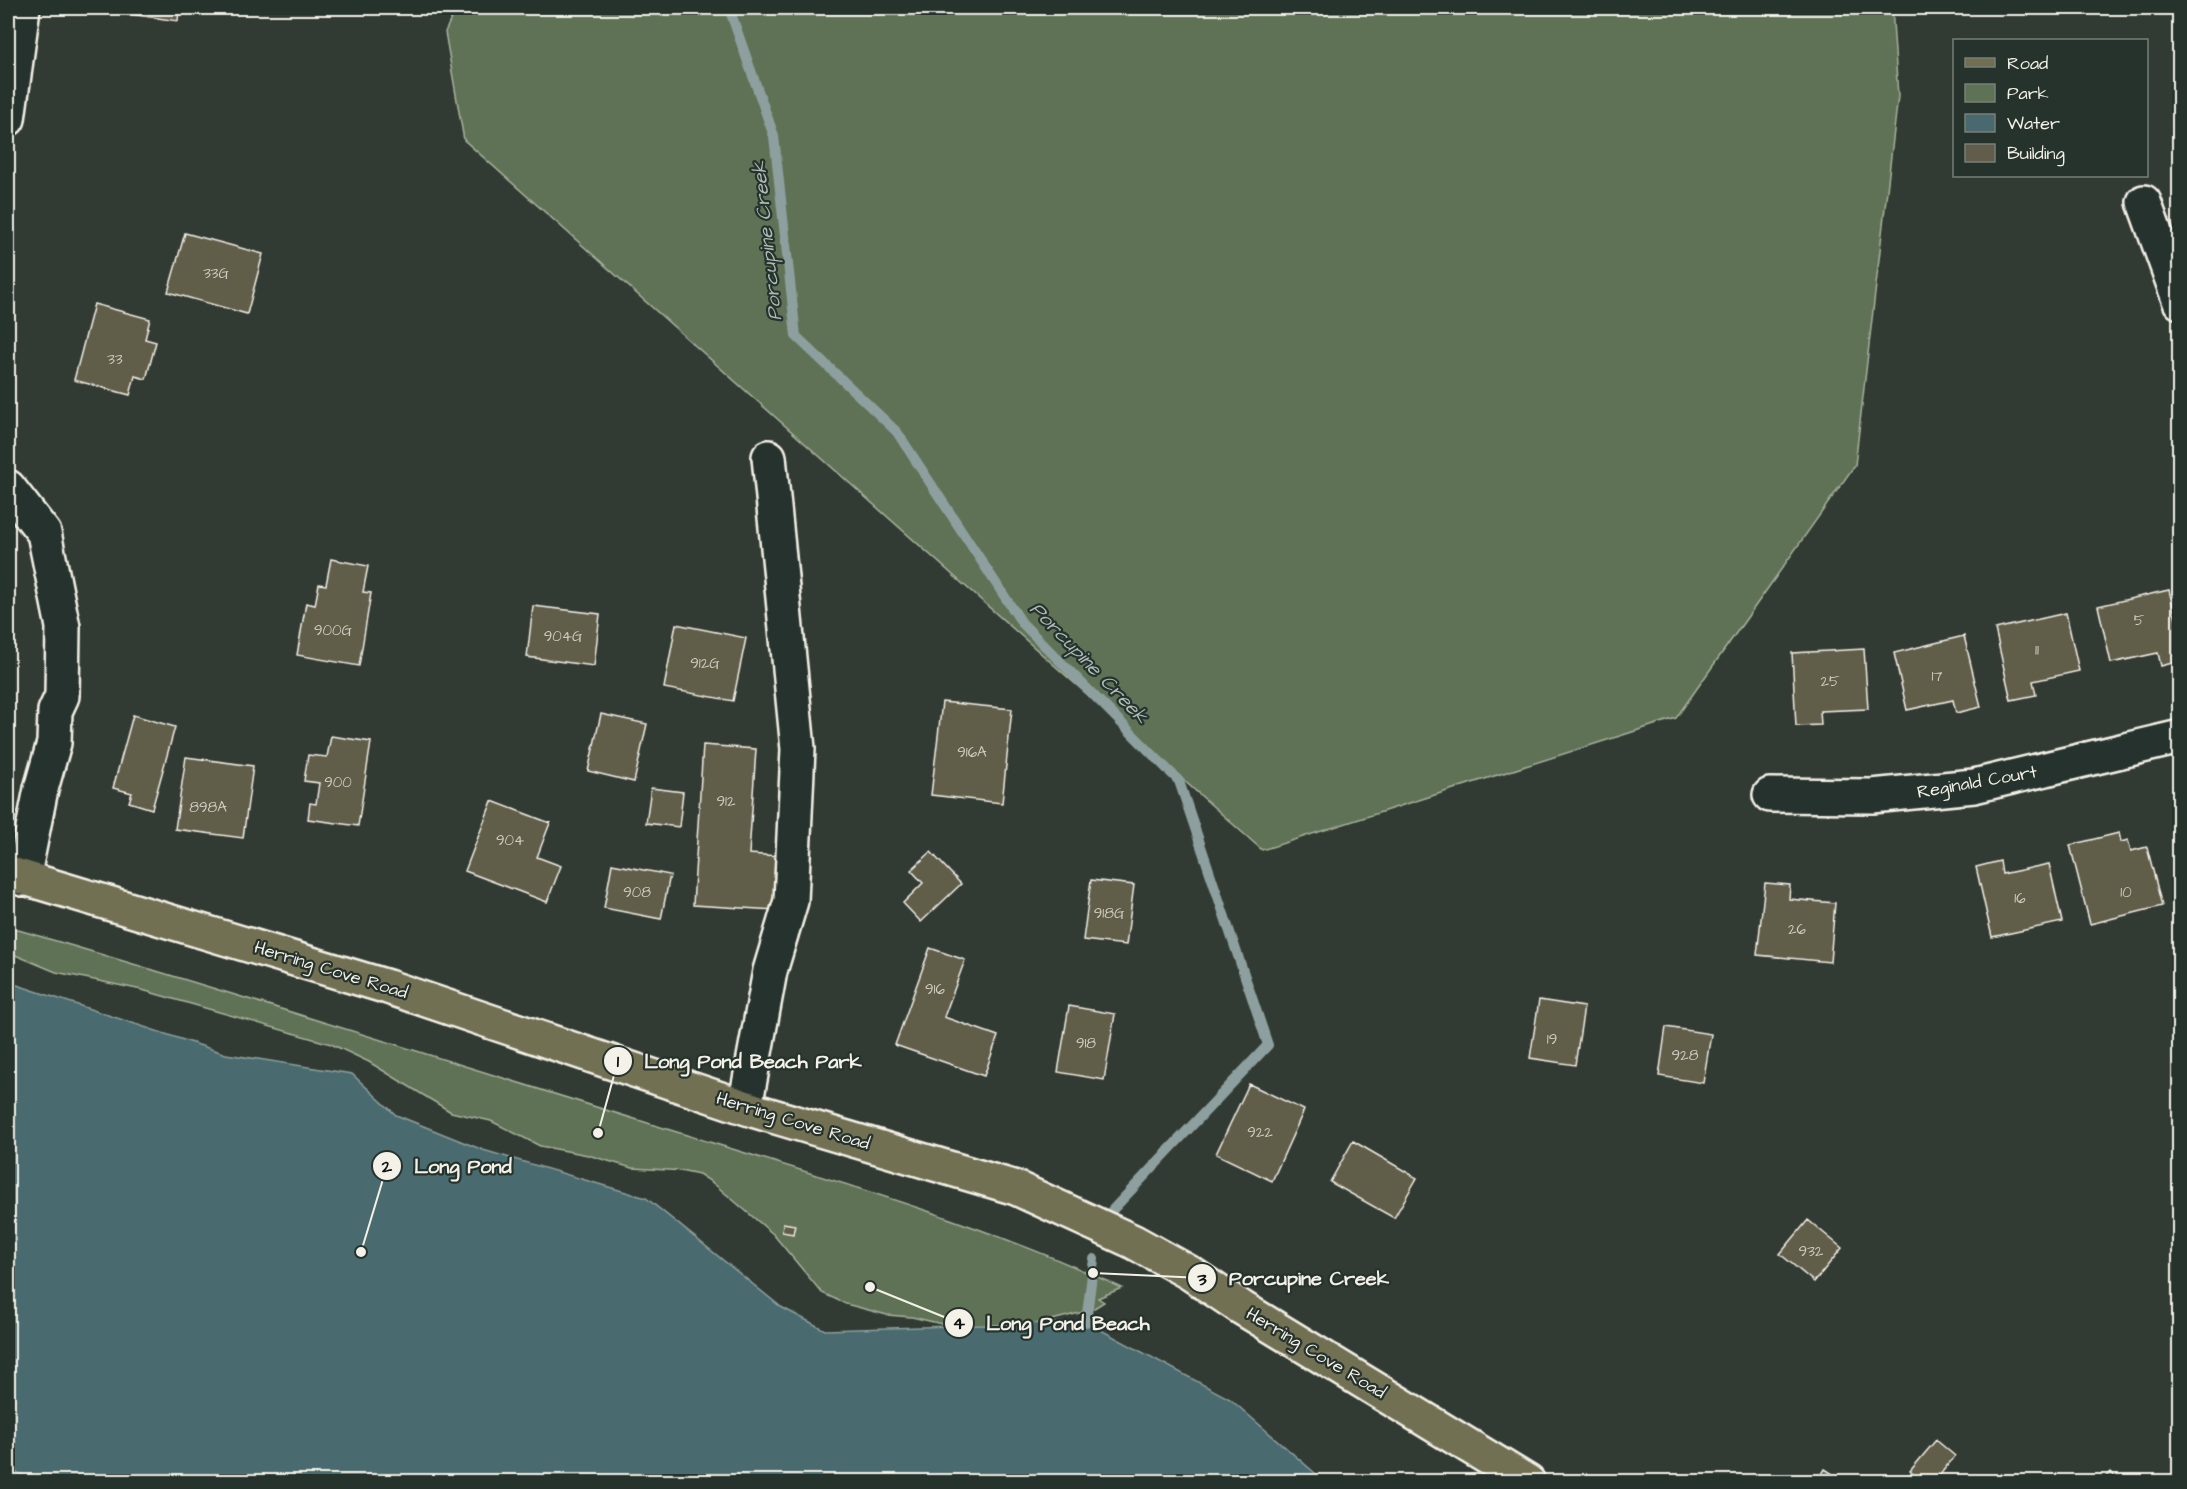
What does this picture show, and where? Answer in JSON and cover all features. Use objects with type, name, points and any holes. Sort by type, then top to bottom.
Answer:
[{"type":"main road","name":"Herring Cove Road","points":[[15,876],[388,987],[745,1107],[1016,1188],[1073,1212],[1190,1273],[1242,1308],[1528,1482]]},
{"type":"street","points":[[8,118],[23,8]]},
{"type":"street","points":[[2144,202],[2180,302]]},
{"type":"street","points":[[745,1107],[770,971],[791,901],[798,749],[768,457]]},
{"type":"street","points":[[8,487],[44,533],[63,627],[62,696],[55,711],[54,743],[15,876]]},
{"type":"street","name":"Reginald Court","points":[[1770,795],[1872,796],[1974,786],[2180,736]]},
{"type":"green space","points":[[456,8],[1892,8],[1898,96],[1855,465],[1676,718],[1262,850],[464,140],[445,32]]},
{"type":"green space","points":[[8,927],[883,1196],[1004,1239],[1122,1288],[1098,1298],[1104,1302],[1091,1310],[1017,1329],[972,1331],[912,1317],[887,1315],[846,1304],[822,1293],[773,1234],[713,1183],[699,1174],[632,1168],[588,1155],[540,1146],[491,1121],[451,1112],[369,1062],[331,1044],[142,990],[56,972],[8,952]]},
{"type":"water","points":[[8,982],[226,1054],[352,1074],[396,1115],[483,1150],[646,1198],[781,1307],[825,1330],[1086,1322],[1230,1399],[1324,1481],[38,1481],[8,1469]]},
{"type":"building","points":[[109,8],[179,8],[178,21],[109,11]]},
{"type":"building","points":[[185,233],[263,254],[247,314],[168,292]]},
{"type":"building","points":[[94,304],[150,319],[145,339],[156,342],[146,379],[135,376],[130,395],[74,380]]},
{"type":"building","points":[[331,559],[368,566],[363,592],[371,593],[359,666],[297,655],[306,603],[315,605],[319,584],[326,585]]},
{"type":"building","points":[[2169,590],[2180,635],[2180,661],[2161,666],[2158,653],[2111,663],[2098,606]]},
{"type":"building","points":[[533,606],[600,614],[594,666],[527,657]]},
{"type":"building","points":[[2066,613],[2079,671],[2033,681],[2036,695],[2011,700],[1995,629]]},
{"type":"building","points":[[676,624],[746,638],[733,701],[664,688]]},
{"type":"building","points":[[1964,636],[1981,707],[1956,713],[1953,700],[1907,710],[1894,653]]},
{"type":"building","points":[[1864,649],[1868,709],[1820,711],[1821,725],[1796,726],[1792,653]]},
{"type":"building","points":[[942,702],[1012,709],[1002,803],[931,795]]},
{"type":"building","points":[[601,714],[647,724],[634,782],[588,771]]},
{"type":"building","points":[[133,715],[175,727],[152,809],[129,802],[132,793],[113,788]]},
{"type":"building","points":[[331,736],[371,742],[358,826],[308,819],[310,803],[316,804],[319,783],[304,781],[308,755],[327,757]]},
{"type":"building","points":[[703,745],[756,749],[749,854],[780,856],[777,910],[693,905]]},
{"type":"building","points":[[186,757],[253,766],[243,838],[175,829]]},
{"type":"building","points":[[651,788],[683,792],[679,827],[646,823]]},
{"type":"building","points":[[492,801],[550,823],[537,857],[561,866],[547,902],[465,871]]},
{"type":"building","points":[[2119,833],[2121,842],[2128,840],[2131,851],[2147,847],[2162,906],[2090,924],[2070,845]]},
{"type":"building","points":[[931,852],[961,884],[921,922],[903,903],[923,883],[911,870]]},
{"type":"building","points":[[2000,861],[2002,874],[2049,864],[2062,922],[1992,937],[1976,867]]},
{"type":"building","points":[[612,864],[670,875],[661,919],[604,908]]},
{"type":"building","points":[[1091,880],[1134,885],[1126,945],[1083,940]]},
{"type":"building","points":[[1765,883],[1790,885],[1789,899],[1835,903],[1830,962],[1757,955]]},
{"type":"building","points":[[930,948],[965,960],[944,1017],[998,1036],[984,1076],[895,1045]]},
{"type":"building","points":[[1539,1000],[1584,1007],[1575,1065],[1530,1058]]},
{"type":"building","points":[[1069,1006],[1115,1014],[1104,1080],[1058,1072]]},
{"type":"building","points":[[1666,1027],[1711,1034],[1703,1083],[1659,1076]]},
{"type":"building","points":[[1249,1084],[1304,1110],[1272,1181],[1216,1154]]},
{"type":"building","points":[[1353,1141],[1417,1178],[1394,1218],[1330,1182]]},
{"type":"building","points":[[1808,1220],[1842,1248],[1814,1282],[1780,1254]]},
{"type":"building","points":[[783,1223],[795,1225],[793,1234],[782,1232]]},
{"type":"building","points":[[1936,1440],[1955,1456],[1934,1482],[1922,1482],[1910,1471]]},
{"type":"building","points":[[1825,1469],[1845,1482],[1817,1482]]},
{"type":"building","points":[[2111,1472],[2120,1482],[2101,1482]]},
{"type":"waterway","name":"Porcupine Creek","points":[[729,8],[774,136],[796,336],[897,432],[1022,623],[1179,781],[1268,1045],[1102,1221]]},
{"type":"waterway","name":"Porcupine Creek","points":[[1086,1322],[1094,1259]]},
{"type":"place","name":"Long Pond Beach Park","points":[[598,1133]]},
{"type":"place","name":"Long Pond","points":[[361,1252]]},
{"type":"place","name":"Porcupine Creek","points":[[1093,1273]]},
{"type":"place","name":"Long Pond Beach","points":[[870,1287]]}]
